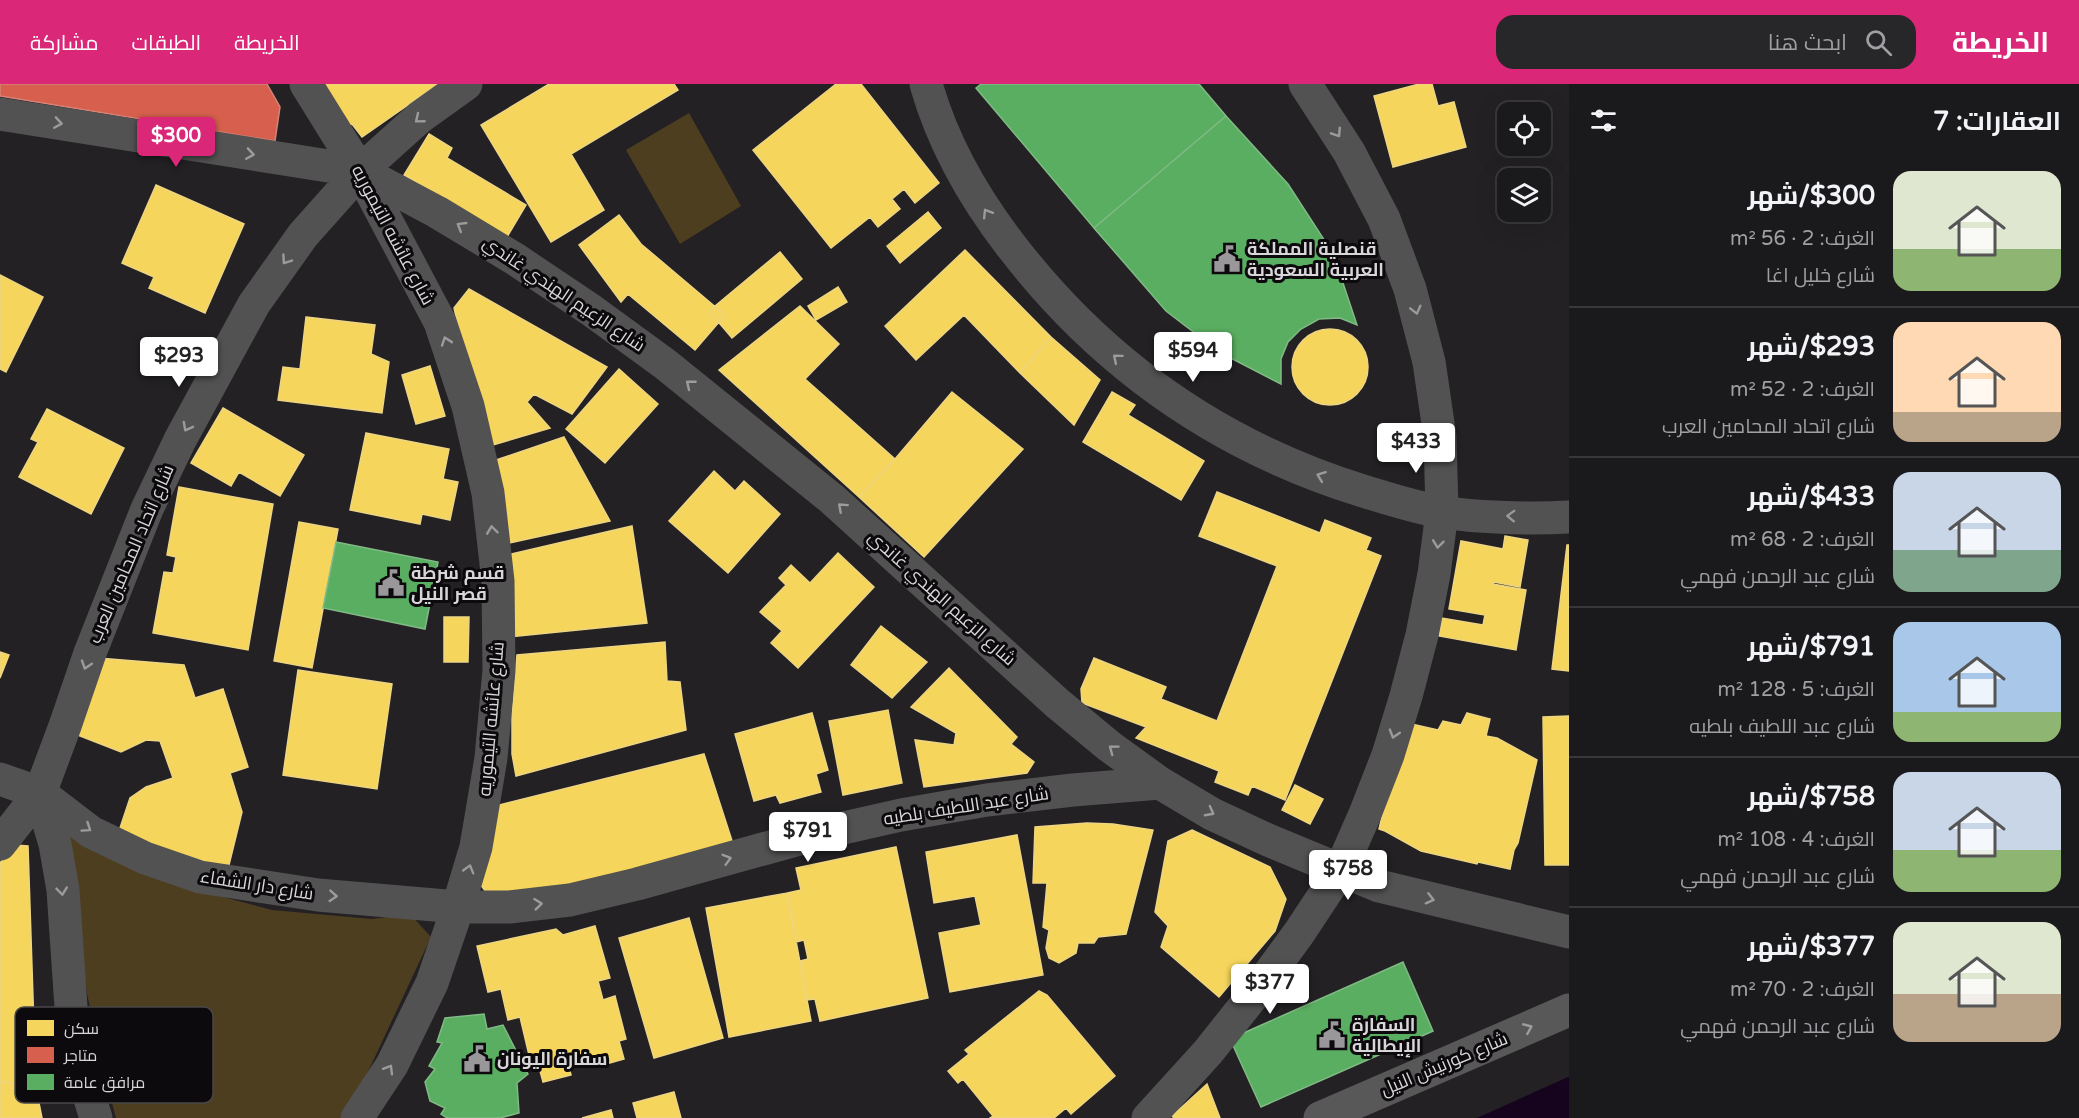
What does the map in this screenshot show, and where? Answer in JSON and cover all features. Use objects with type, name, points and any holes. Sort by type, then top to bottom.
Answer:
[{"type":"highway","name":"شارع كورنيش النيل","points":[[1320,1118],[1569,1010]]},
{"type":"street","name":"شارع عائشه التيموريه","points":[[306,84],[360,171],[440,322],[468,406],[488,493],[498,581],[499,670],[490,758],[478,836],[458,907],[432,983],[392,1065],[357,1118]]},
{"type":"street","name":"شارع اتحاد المحامين العرب","points":[[0,844],[40,793],[117,580],[147,509],[216,371],[254,304],[303,235],[360,171],[420,117],[466,84]]},
{"type":"street","points":[[926,84],[953,158],[992,222],[1038,280],[1089,334],[1146,382],[1207,423],[1273,458],[1342,484],[1442,512],[1569,518]]},
{"type":"street","points":[[1148,1118],[1208,1052],[1255,993],[1299,933],[1340,871],[1388,755],[1422,635],[1434,574],[1442,512],[1438,426],[1429,362],[1410,289],[1384,219],[1349,152],[1305,84]]},
{"type":"street","points":[[0,114],[360,171]]},
{"type":"street","name":"شارع الزعيم الهندي غاندي","points":[[360,171],[437,212],[515,259],[591,309],[665,364],[832,499],[1057,703],[1109,746],[1160,783],[1212,814],[1379,886],[1569,932]]},
{"type":"street","name":"شارع دار الشفاء","points":[[0,779],[40,793],[92,832],[145,858],[200,878],[318,895],[458,907]]},
{"type":"street","name":"شارع عبد اللطيف بلطيه","points":[[458,907],[509,907],[570,900],[637,884],[817,834],[901,815],[987,800],[1160,783]]},
{"type":"street","points":[[40,793],[56,844],[63,890],[71,1007]]},
{"type":"street","points":[[91,1103],[96,1118]]},
{"type":"shaded area","points":[[689,113],[741,206],[680,244],[626,150]]},
{"type":"shaded area","points":[[67,830],[212,894],[272,910],[372,919],[410,914],[431,937],[359,1091],[342,1118],[116,1118],[112,1103],[213,1103],[213,1007],[90,1007]]},
{"type":"shaded area","points":[[1568,1077],[1569,1118],[1477,1118]]},
{"type":"building: سكن","points":[[316,84],[438,84],[362,137],[352,124],[346,128]]},
{"type":"building: سكن","points":[[549,84],[674,84],[678,90],[571,154],[604,210],[551,242],[481,125]]},
{"type":"building: سكن","points":[[836,84],[861,84],[939,183],[915,203],[904,189],[892,199],[900,209],[878,227],[870,217],[831,248],[753,150]]},
{"type":"building: سكن","points":[[1419,84],[1432,84],[1438,106],[1454,102],[1466,147],[1393,167],[1374,96]]},
{"type":"building: سكن","points":[[429,134],[452,148],[447,158],[526,205],[507,237],[404,175]]},
{"type":"building: سكن","points":[[156,185],[244,224],[205,313],[149,288],[154,277],[122,263]]},
{"type":"building: سكن","points":[[928,212],[941,228],[900,263],[887,246]]},
{"type":"building: سكن","points":[[619,215],[641,244],[725,315],[695,350],[628,294],[621,302],[579,245]]},
{"type":"building: سكن","points":[[965,250],[1051,337],[1020,373],[964,315],[916,360],[885,326]]},
{"type":"building: سكن","points":[[780,252],[802,279],[732,338],[709,311]]},
{"type":"building: سكن","points":[[0,275],[43,297],[6,372],[0,369]]},
{"type":"building: سكن","points":[[838,287],[847,302],[816,320],[808,306]]},
{"type":"building: سكن","points":[[469,289],[607,367],[572,414],[534,394],[527,402],[550,428],[486,447],[454,308]]},
{"type":"building: سكن","points":[[800,306],[839,344],[805,379],[895,459],[859,497],[719,370]]},
{"type":"building: سكن","points":[[306,317],[375,325],[371,354],[389,362],[382,413],[278,400],[283,367],[300,369]]},
{"type":"building: سكن","points":[[1330,329],[1345,332],[1357,340],[1365,352],[1368,367],[1365,382],[1357,394],[1345,402],[1330,405],[1315,402],[1303,394],[1295,382],[1292,367],[1295,352],[1303,340],[1315,332]]},
{"type":"building: سكن","points":[[1051,337],[1100,380],[1074,425],[1020,373]]},
{"type":"building: سكن","points":[[430,366],[445,416],[416,424],[402,375]]},
{"type":"building: سكن","points":[[619,369],[658,404],[605,463],[566,429]]},
{"type":"building: سكن","points":[[952,392],[1023,449],[924,557],[859,497]]},
{"type":"building: سكن","points":[[1112,392],[1135,405],[1128,415],[1204,461],[1181,500],[1083,442]]},
{"type":"building: سكن","points":[[223,408],[304,455],[280,496],[239,472],[231,486],[191,463]]},
{"type":"building: سكن","points":[[47,409],[124,448],[91,514],[19,477],[38,442],[31,439]]},
{"type":"building: سكن","points":[[366,433],[449,449],[443,479],[458,482],[450,520],[422,514],[420,524],[350,510]]},
{"type":"building: سكن","points":[[564,437],[610,521],[509,543],[493,461]]},
{"type":"building: سكن","points":[[714,471],[735,491],[744,481],[780,514],[728,573],[669,521]]},
{"type":"building: سكن","points":[[179,487],[273,504],[248,650],[153,633],[164,572],[173,573],[176,557],[167,555]]},
{"type":"building: سكن","points":[[1217,492],[1320,533],[1325,520],[1371,538],[1366,550],[1381,556],[1285,800],[1252,786],[1248,795],[1215,782],[1219,771],[1136,738],[1146,727],[1082,703],[1081,689],[1094,658],[1166,687],[1161,699],[1217,721],[1277,566],[1199,536]]},
{"type":"building: سكن","points":[[299,522],[338,529],[312,668],[274,661]]},
{"type":"building: سكن","points":[[632,526],[647,623],[509,637],[503,556]]},
{"type":"building: سكن","points":[[1505,536],[1528,540],[1520,587],[1494,582],[1493,584],[1526,590],[1516,650],[1439,636],[1442,618],[1483,625],[1485,615],[1449,609],[1461,541],[1503,549]]},
{"type":"building: سكن","points":[[1567,545],[1569,545],[1569,671],[1552,669]]},
{"type":"building: سكن","points":[[838,553],[874,587],[798,668],[771,643],[782,631],[760,612],[786,585],[779,578],[791,565],[810,583]]},
{"type":"building: سكن","points":[[444,617],[469,617],[468,662],[444,662]]},
{"type":"building: سكن","points":[[881,626],[927,662],[892,698],[851,665]]},
{"type":"building: سكن","points":[[665,642],[667,681],[680,682],[686,730],[516,776],[512,754],[512,714],[517,655]]},
{"type":"building: سكن","points":[[0,652],[9,655],[0,678]]},
{"type":"building: سكن","points":[[98,658],[184,665],[195,698],[223,689],[248,767],[230,773],[242,812],[228,869],[118,834],[130,798],[146,787],[173,778],[160,741],[146,740],[121,752],[70,732]]},
{"type":"building: سكن","points":[[949,668],[1017,737],[1011,744],[1034,762],[1027,773],[924,787],[915,740],[954,745],[956,733],[911,707]]},
{"type":"building: سكن","points":[[298,670],[392,684],[377,789],[283,775]]},
{"type":"building: سكن","points":[[888,710],[902,783],[843,795],[829,721]]},
{"type":"building: سكن","points":[[812,713],[828,770],[816,774],[821,792],[780,803],[776,795],[754,801],[735,734]]},
{"type":"building: سكن","points":[[1467,713],[1490,719],[1486,736],[1497,738],[1537,760],[1510,869],[1421,851],[1379,829],[1411,724],[1438,730],[1443,721],[1461,725]]},
{"type":"building: سكن","points":[[1569,716],[1569,865],[1545,865],[1543,717]]},
{"type":"building: سكن","points":[[704,754],[734,847],[518,898],[486,892],[475,877],[495,806]]},
{"type":"building: سكن","points":[[1295,785],[1323,799],[1310,824],[1282,810]]},
{"type":"building: سكن","points":[[1087,823],[1153,830],[1126,934],[1098,937],[1094,943],[1078,943],[1076,953],[1059,963],[1049,958],[1046,948],[1049,930],[1043,927],[1047,883],[1033,883],[1035,827]]},
{"type":"building: سكن","points":[[1192,830],[1270,867],[1286,899],[1275,931],[1219,997],[1161,947],[1168,926],[1155,912],[1168,841]]},
{"type":"building: سكن","points":[[1017,835],[1043,975],[950,992],[939,933],[981,925],[975,896],[934,903],[926,852]]},
{"type":"building: سكن","points":[[15,845],[28,846],[33,1007],[15,1007],[15,1084],[0,1081],[0,863]]},
{"type":"building: سكن","points":[[896,847],[928,998],[820,1021],[815,999],[807,1000],[800,961],[808,959],[804,940],[796,942],[787,893],[801,890],[796,868]]},
{"type":"building: سكن","points":[[787,893],[811,1021],[729,1037],[706,908]]},
{"type":"building: سكن","points":[[689,918],[723,1038],[654,1058],[619,938]]},
{"type":"building: سكن","points":[[595,926],[610,978],[598,981],[603,1000],[615,996],[626,1039],[619,1041],[624,1059],[599,1066],[597,1058],[569,1067],[571,1075],[543,1082],[536,1056],[529,1055],[520,1017],[508,1020],[501,989],[488,992],[477,946],[556,929],[563,935]]},
{"type":"building: سكن","points":[[1039,991],[1047,995],[1115,1076],[1071,1114],[1066,1108],[1054,1118],[990,1118],[993,1116],[963,1079],[958,1083],[948,1071],[969,1054],[965,1050]]},
{"type":"building: سكن","points":[[0,1081],[15,1084],[15,1103],[39,1103],[42,1118],[0,1118]]},
{"type":"building: سكن","points":[[1207,1084],[1220,1118],[1174,1118],[1172,1116]]},
{"type":"building: سكن","points":[[674,1092],[681,1118],[637,1118],[633,1103]]},
{"type":"building: سكن","points":[[611,1110],[613,1118],[582,1118]]},
{"type":"building: متاجر","points":[[0,84],[267,84],[280,107],[275,141],[0,96]]},
{"type":"building: مرافق عامة","points":[[981,84],[1199,84],[1226,116],[1094,228],[976,88]]},
{"type":"building: مرافق عامة","name":"قنصلية المملكة العربية السعودية","points":[[1226,116],[1288,184],[1323,238],[1342,280],[1357,325],[1340,318],[1319,319],[1301,329],[1288,342],[1281,359],[1281,384],[1221,353],[1166,311],[1094,228]]},
{"type":"building: مرافق عامة","points":[[336,542],[438,562],[425,629],[323,608]]},
{"type":"building: مرافق عامة","name":"السفارة الإيطالية","points":[[1403,962],[1433,1031],[1261,1107],[1230,1039]]},
{"type":"building: مرافق عامة","name":"سفارة اليونان","points":[[484,1014],[487,1029],[503,1025],[528,1074],[517,1083],[519,1113],[500,1118],[447,1118],[441,1114],[445,1108],[430,1101],[425,1082],[435,1069],[429,1066],[442,1043],[437,1042],[445,1018]]},
{"type":"place","name":"قنصلية المملكة العربية السعودية","points":[[1227,259]]},
{"type":"place","name":"قسم شرطة قصر النيل","points":[[391,583]]},
{"type":"place","name":"السفارة الإيطالية","points":[[1332,1035]]},
{"type":"place","name":"سفارة اليونان","points":[[477,1059]]}]
